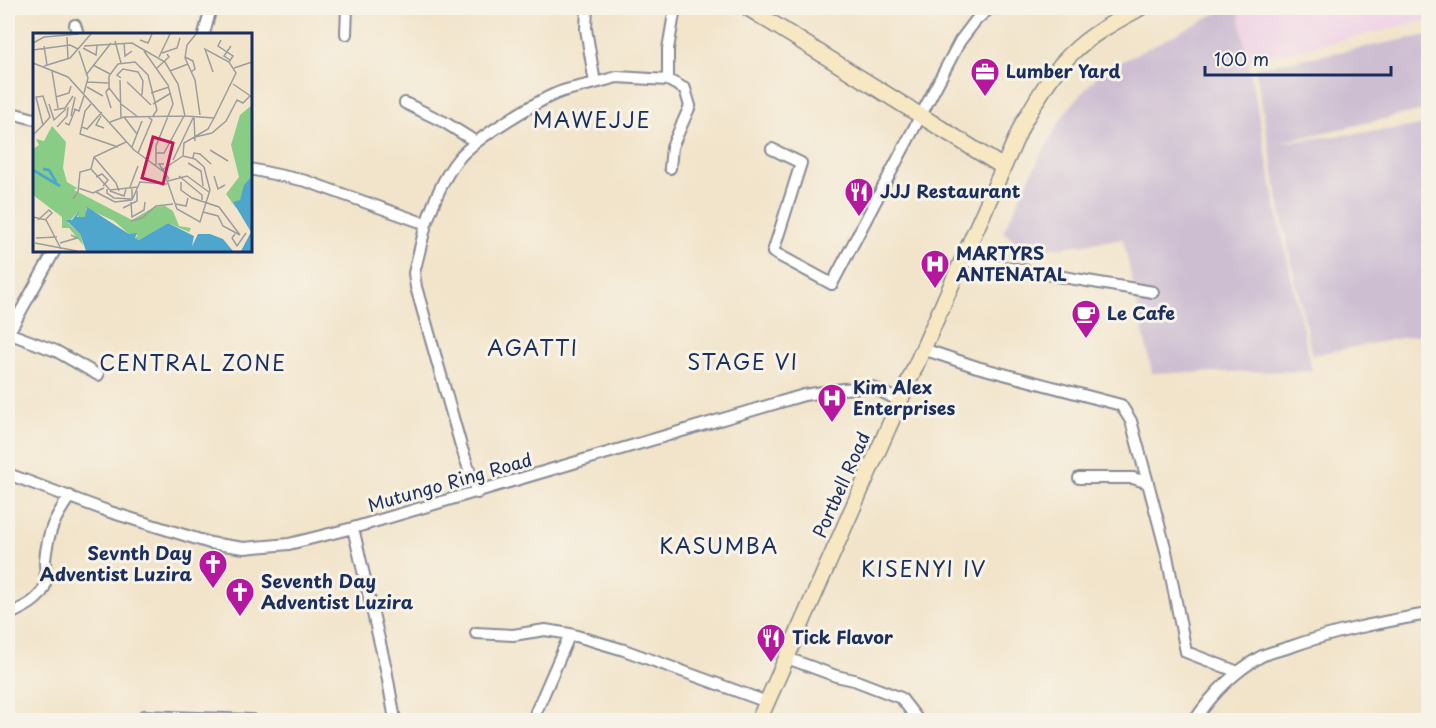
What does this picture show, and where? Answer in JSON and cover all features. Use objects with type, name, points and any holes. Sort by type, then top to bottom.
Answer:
[{"type":"main road","points":[[748,8],[1003,167]]},
{"type":"main road","name":"Portbell Road","points":[[759,720],[1023,123],[1070,54],[1103,28],[1140,8]]},
{"type":"street","points":[[204,33],[210,8]]},
{"type":"street","points":[[346,34],[347,8]]},
{"type":"street","points":[[587,8],[586,29],[595,83]]},
{"type":"street","points":[[668,80],[668,49],[675,8]]},
{"type":"street","points":[[772,148],[801,163],[773,252],[832,284],[960,41],[976,20],[990,8]]},
{"type":"street","points":[[477,493],[461,446],[414,273],[426,224],[443,182],[458,159],[476,142],[527,110],[562,91],[617,77],[668,80],[685,89],[690,106],[672,147],[670,168]]},
{"type":"street","points":[[405,103],[444,122],[476,142]]},
{"type":"street","points":[[8,112],[33,119]]},
{"type":"street","points":[[252,169],[306,181],[426,224]]},
{"type":"street","points":[[54,252],[8,334],[56,351],[98,375]]},
{"type":"street","points":[[962,260],[1153,292]]},
{"type":"street","points":[[923,349],[978,367],[1121,405],[1131,421],[1166,551],[1186,652],[1238,672]]},
{"type":"street","name":"Mutungo Ring Road","points":[[8,474],[110,512],[210,543],[244,548],[289,543],[353,528],[804,395],[872,387],[900,401]]},
{"type":"street","points":[[1079,478],[1133,478],[1148,483]]},
{"type":"street","points":[[8,615],[35,599],[45,586],[46,553],[53,521],[70,496]]},
{"type":"street","points":[[353,528],[386,669],[395,720]]},
{"type":"street","points":[[1195,720],[1238,672],[1262,656],[1303,642],[1369,625],[1428,614]]},
{"type":"street","points":[[476,633],[513,635],[545,630],[570,634],[624,650],[767,702]]},
{"type":"street","points":[[534,720],[570,634]]},
{"type":"street","points":[[787,658],[901,698],[918,720]]},
{"type":"street","points":[[144,716],[252,720]]},
{"type":"shaded area","points":[[1227,8],[1238,8],[1278,216],[1312,371],[1152,373],[1123,239],[1030,251],[1003,232],[1039,159],[1065,113],[1095,78],[1109,68]]},
{"type":"shaded area","points":[[1238,8],[1428,8],[1428,20],[1249,61]]},
{"type":"shaded area","points":[[1428,35],[1428,109],[1277,143],[1428,125],[1428,333],[1312,355],[1283,224],[1255,68]]},
{"type":"place","name":"Lumber Yard","points":[[985,98]]},
{"type":"place","name":"JJJ Restaurant","points":[[859,218]]},
{"type":"place","name":"MARTYRS ANTENATAL","points":[[935,290]]},
{"type":"place","name":"Le Cafe","points":[[1086,340]]},
{"type":"place","name":"Kim Alex Enterprises","points":[[832,424]]},
{"type":"place","name":"Sevnth Day Adventist Luzira","points":[[213,590]]},
{"type":"place","name":"Seventh Day Adventist Luzira","points":[[240,618]]},
{"type":"place","name":"Tick Flavor","points":[[771,664]]},
{"type":"district","name":"MAWEJJE","points":[[592,121]]},
{"type":"district","name":"AGATTI","points":[[533,349]]},
{"type":"district","name":"STAGE VI","points":[[743,363]]},
{"type":"district","name":"CENTRAL ZONE","points":[[193,364]]},
{"type":"district","name":"KASUMBA","points":[[719,547]]},
{"type":"district","name":"KISENYI IV","points":[[924,570]]}]
